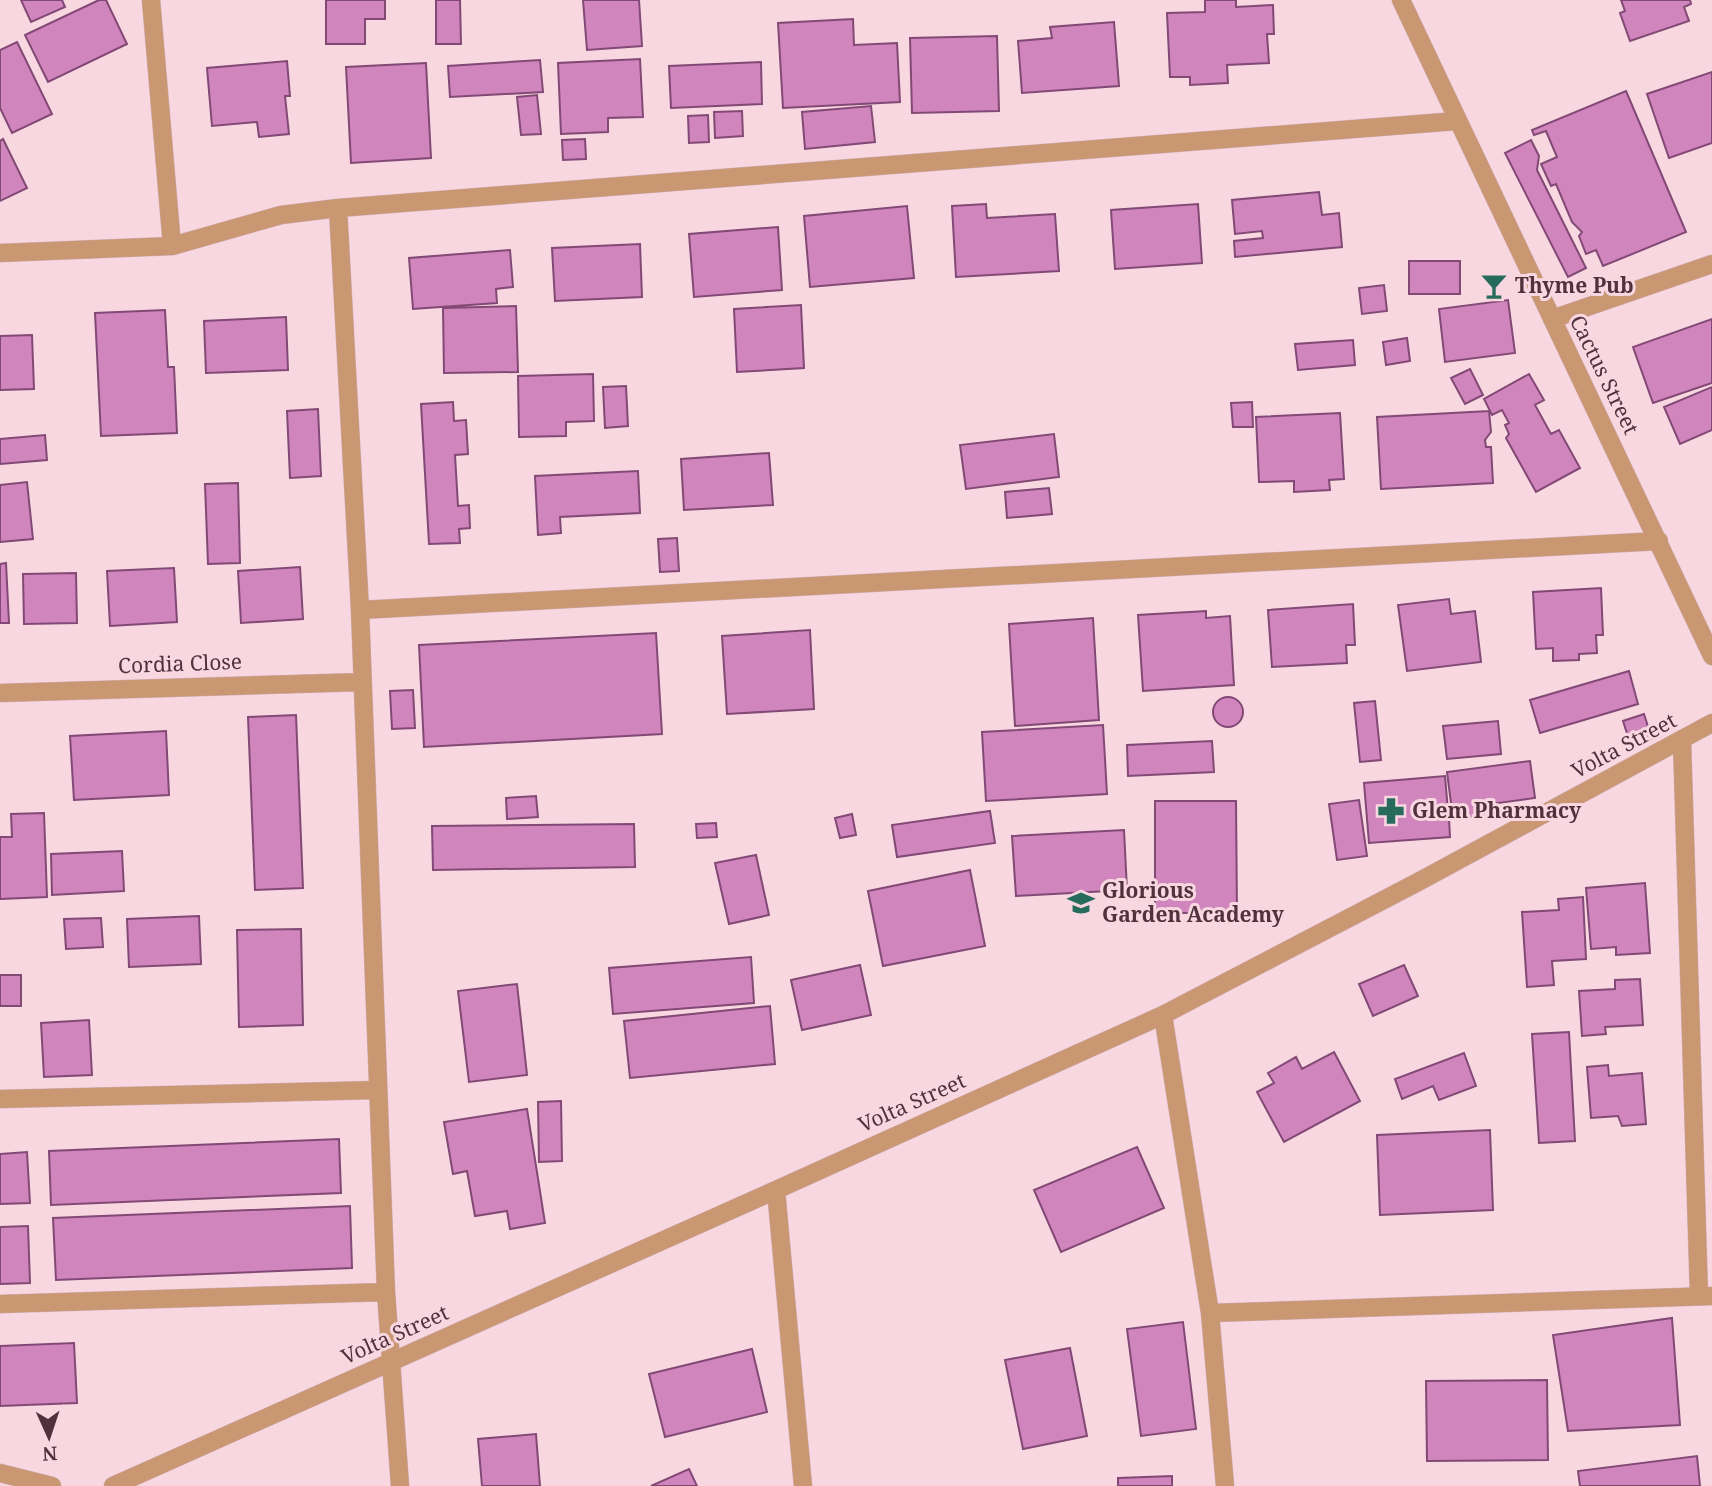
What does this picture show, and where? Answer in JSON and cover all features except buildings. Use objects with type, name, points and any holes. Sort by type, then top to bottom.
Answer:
[{"type":"street","points":[[151,0],[172,246]]},
{"type":"street","name":"Cactus Street","points":[[1401,0],[1712,656]]},
{"type":"street","points":[[0,253],[172,246],[281,215],[338,208],[1457,121]]},
{"type":"street","points":[[338,208],[360,610],[386,1292],[400,1486]]},
{"type":"street","points":[[1552,319],[1712,264]]},
{"type":"street","points":[[360,610],[1659,541]]},
{"type":"street","name":"Cordia Close","points":[[0,692],[362,681]]},
{"type":"street","name":"Volta Street","points":[[113,1486],[1163,1015],[1712,723]]},
{"type":"street","points":[[1210,1313],[1706,1296],[1682,741]]},
{"type":"street","points":[[1163,1015],[1210,1313],[1225,1486]]},
{"type":"street","points":[[0,1099],[378,1090]]},
{"type":"street","points":[[776,1190],[803,1486]]},
{"type":"street","points":[[0,1304],[386,1292]]},
{"type":"street","points":[[0,1473],[52,1486]]},
{"type":"place","name":"Thyme Pub","points":[[1494,286]]},
{"type":"place","name":"Glem Pharmacy","points":[[1391,811]]},
{"type":"place","name":"Glorious Garden Academy","points":[[1081,903]]}]
